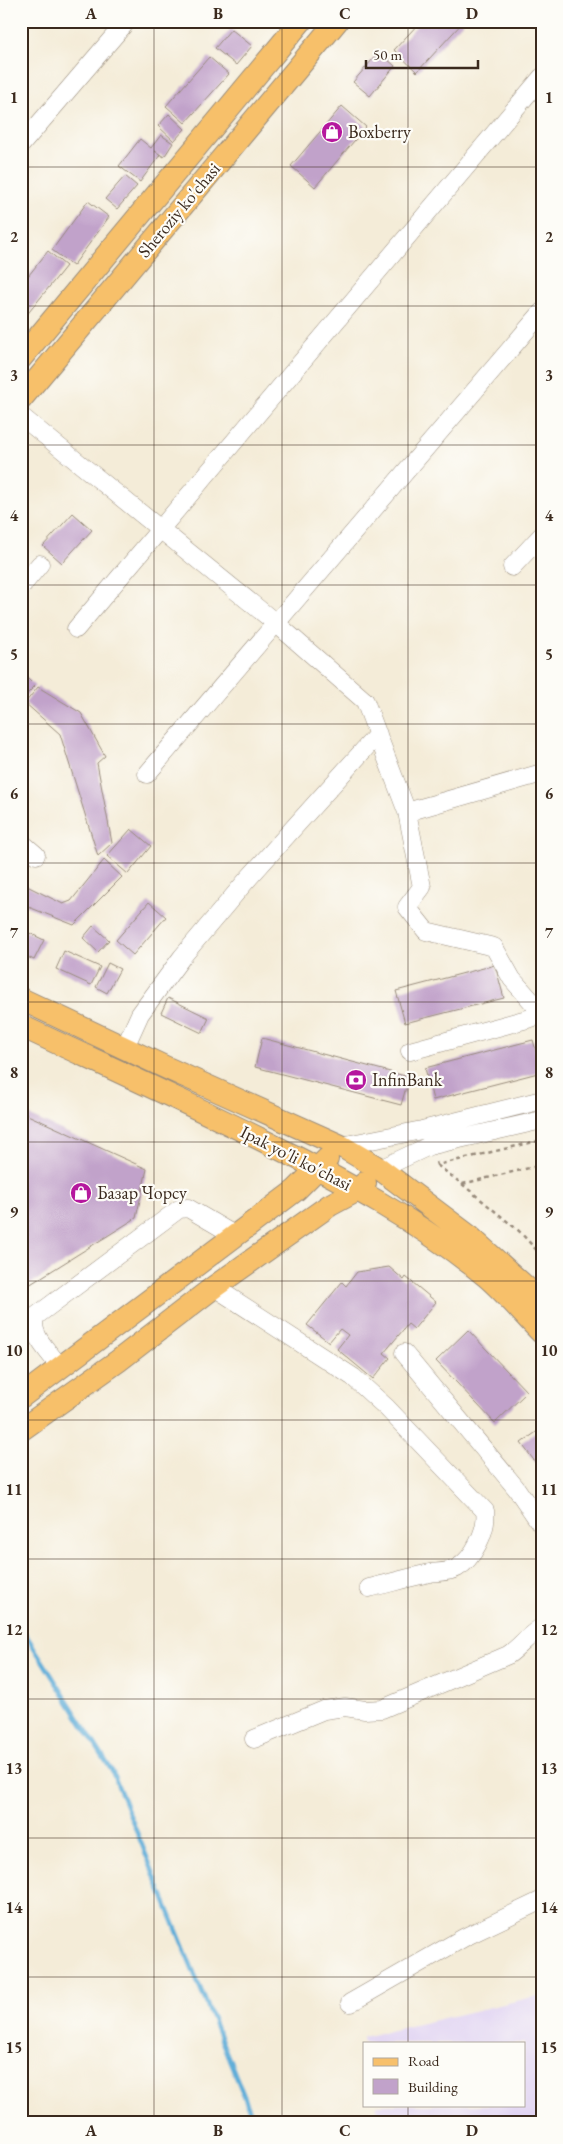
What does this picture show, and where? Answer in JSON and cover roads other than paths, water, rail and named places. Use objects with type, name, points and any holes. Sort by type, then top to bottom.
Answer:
[{"type":"main road","name":"Sheroziy ko'chasi","points":[[21,358],[301,21]]},
{"type":"main road","name":"Sheroziy ko'chasi","points":[[21,399],[338,21]]},
{"type":"main road","name":"Ipak yo'li ko'chasi","points":[[21,999],[167,1068],[341,1146],[380,1169],[469,1236],[530,1291],[542,1305]]},
{"type":"main road","name":"Ipak yo'li ko'chasi","points":[[21,1026],[214,1116],[358,1190],[453,1250],[488,1278],[542,1333]]},
{"type":"main road","points":[[21,1397],[296,1190],[341,1146]]},
{"type":"main road","points":[[21,1430],[118,1361],[214,1287],[330,1205],[358,1190],[380,1169]]},
{"type":"street","points":[[21,145],[126,21]]},
{"type":"street","points":[[76,629],[158,529],[542,77]]},
{"type":"street","points":[[147,774],[542,312]]},
{"type":"street","points":[[21,416],[277,624],[365,701],[407,812],[422,887],[407,907],[426,931],[494,947],[512,979],[542,1014],[410,1051]]},
{"type":"street","points":[[512,567],[542,535]]},
{"type":"street","points":[[21,587],[40,564]]},
{"type":"street","points":[[125,1047],[140,1014],[182,957],[246,881],[378,734]]},
{"type":"street","points":[[407,812],[542,773]]},
{"type":"street","points":[[21,842],[36,855]]},
{"type":"street","points":[[341,1146],[422,1130],[542,1100]]},
{"type":"street","points":[[380,1169],[429,1146],[542,1120]]},
{"type":"street","points":[[61,1368],[34,1330],[32,1323],[36,1316],[178,1209],[188,1208],[234,1235]]},
{"type":"street","points":[[214,1287],[353,1377],[387,1408],[485,1511],[486,1520],[483,1532],[466,1562],[455,1570],[414,1576],[369,1588]]},
{"type":"street","points":[[404,1353],[516,1488],[542,1526]]},
{"type":"street","points":[[254,1739],[324,1710],[345,1707],[364,1710],[382,1709],[508,1655],[519,1648],[536,1630],[542,1627]]},
{"type":"street","points":[[350,2003],[465,1936],[542,1900]]},
{"type":"waterway","points":[[21,1627],[112,1771],[255,2123]]},
{"type":"place","name":"Boxberry","points":[[332,132]]},
{"type":"place","name":"InfinBank","points":[[356,1080]]},
{"type":"place","name":"Базар Чорсу","points":[[81,1193]]}]
